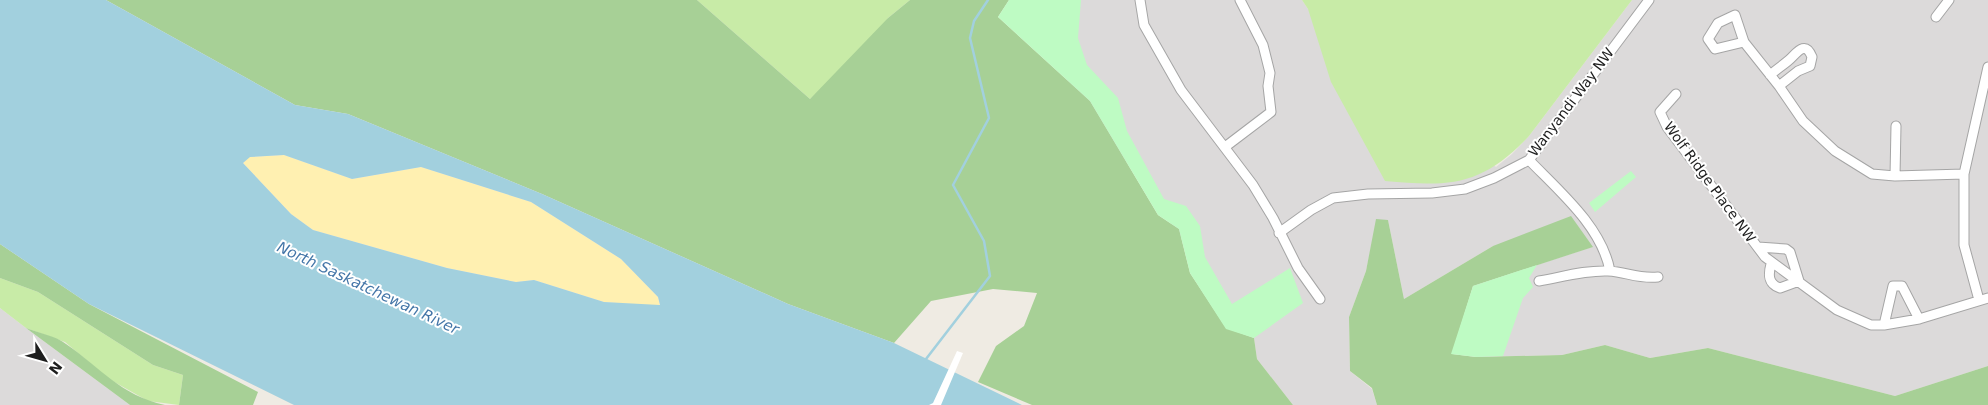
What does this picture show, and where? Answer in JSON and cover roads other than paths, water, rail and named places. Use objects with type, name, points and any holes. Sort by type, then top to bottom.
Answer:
[{"type":"street","points":[[1140,0],[1144,25],[1180,90],[1253,184],[1273,218],[1298,268],[1320,298]]},
{"type":"street","points":[[1225,147],[1271,112],[1268,86],[1270,73],[1263,45],[1240,0]]},
{"type":"street","name":"Wanyandi Way NW","points":[[1279,233],[1311,210],[1333,198],[1368,194],[1432,193],[1465,189],[1494,178],[1529,160],[1649,0]]},
{"type":"street","points":[[1936,17],[1949,0]]},
{"type":"street","points":[[1744,42],[1779,86],[1803,121],[1826,144],[1872,174],[1895,176],[1964,174]]},
{"type":"street","points":[[1770,75],[1797,51],[1803,49],[1809,51],[1812,60],[1810,66],[1798,71],[1779,86]]},
{"type":"street","points":[[1983,299],[1964,245],[1964,174],[1988,67]]},
{"type":"street","points":[[1979,104],[1988,89]]},
{"type":"street","name":"Wolf Ridge Place NW","points":[[1676,94],[1660,112],[1667,127],[1771,264],[1799,281],[1837,310],[1871,325],[1884,325],[1919,319],[1983,299]]},
{"type":"street","points":[[1895,176],[1896,126]]},
{"type":"street","points":[[1529,160],[1567,200],[1591,230],[1607,256],[1610,271]]},
{"type":"street","name":"Wolf Ridge Place NW","points":[[1758,247],[1786,249],[1790,252],[1799,281]]},
{"type":"street","name":"Wolf Ridge Place NW","points":[[1771,264],[1769,277],[1774,286],[1780,288],[1799,281]]},
{"type":"street","points":[[1539,281],[1587,272],[1610,271],[1641,279],[1658,277]]},
{"type":"street","points":[[1884,325],[1893,286],[1902,286],[1919,319]]},
{"type":"water","name":"North Saskatchewan River","points":[[0,0],[106,0],[295,105],[348,114],[542,194],[788,304],[894,343],[1022,405],[294,405],[89,304],[0,244]],"holes":[[[284,155],[352,179],[421,167],[531,202],[621,259],[658,297],[660,305],[604,302],[534,280],[516,282],[447,268],[313,230],[291,214],[243,163],[250,157]]]},
{"type":"waterway","points":[[926,359],[990,276],[984,241],[953,185],[989,118],[970,38],[974,21],[988,0]]}]
